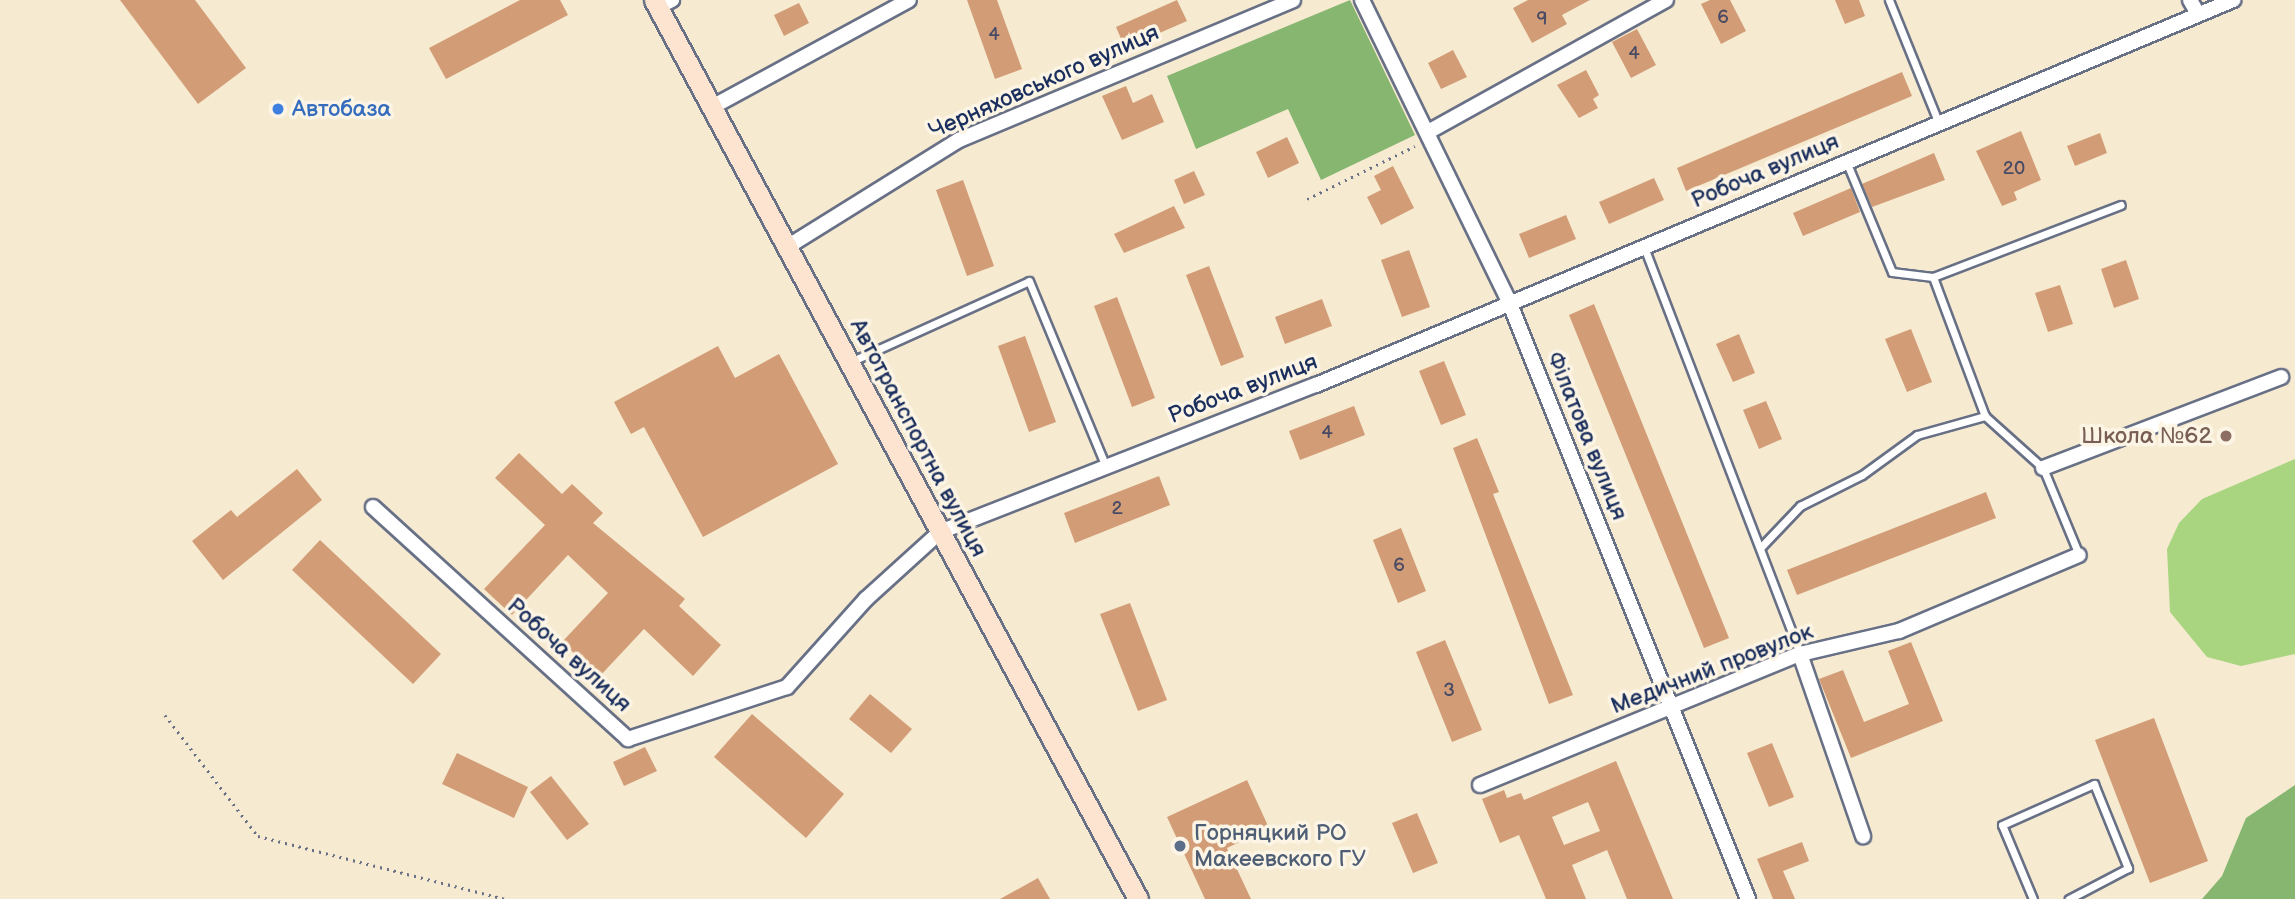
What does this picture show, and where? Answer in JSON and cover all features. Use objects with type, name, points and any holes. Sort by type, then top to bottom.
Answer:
[{"type":"main road","name":"Автотранспортна вулиця","points":[[661,2],[712,107],[1138,899]]},
{"type":"street","points":[[712,107],[909,0]]},
{"type":"street","name":"Черняховського вулиця","points":[[787,247],[959,140],[1293,0]]},
{"type":"street","name":"Філатова вулиця","points":[[1362,0],[1510,304],[1744,898]]},
{"type":"street","points":[[1429,135],[1666,0]]},
{"type":"street","name":"Робоча вулиця","points":[[373,507],[628,739],[787,687],[866,599],[940,532],[1510,304],[1938,121],[2194,6],[2233,0]]},
{"type":"street","points":[[2043,468],[2281,377]]},
{"type":"street","name":"Медичний провулок","points":[[1480,785],[1671,710],[1800,654],[1899,631],[2079,555]]},
{"type":"street","points":[[1800,654],[1863,836]]},
{"type":"lane","points":[[1889,0],[1938,121]]},
{"type":"lane","points":[[1846,161],[1892,272],[1933,277],[2121,205]]},
{"type":"lane","points":[[1644,247],[1800,654]]},
{"type":"lane","points":[[1933,277],[1985,416],[2043,468],[2079,555]]},
{"type":"lane","points":[[850,362],[1028,281],[1106,467]]},
{"type":"lane","points":[[1761,547],[1800,506],[1862,475],[1917,435],[1985,416]]},
{"type":"lane","points":[[2033,899],[2002,825],[2094,784],[2128,868],[2069,899]]},
{"type":"path","points":[[1307,199],[1429,135]]},
{"type":"path","points":[[165,715],[258,836],[506,899]]},
{"type":"green space","points":[[1350,0],[1415,135],[1321,180],[1288,109],[1196,149],[1167,76]]},
{"type":"green space","points":[[2295,459],[2295,654],[2241,666],[2207,657],[2170,612],[2167,549],[2179,523],[2202,499]]},
{"type":"green space","points":[[2295,785],[2295,899],[2202,899],[2222,876],[2246,818]]},
{"type":"building","points":[[120,0],[195,0],[246,68],[198,104]]},
{"type":"building","points":[[520,0],[560,0],[568,15],[446,79],[429,48]]},
{"type":"building","points":[[967,0],[997,0],[1022,69],[995,79]]},
{"type":"building","points":[[1177,0],[1187,21],[1125,48],[1116,27]]},
{"type":"building","points":[[1528,0],[1590,0],[1562,15],[1567,24],[1532,43],[1513,8]]},
{"type":"building","points":[[1710,0],[1730,0],[1746,31],[1721,44],[1701,4]]},
{"type":"building","points":[[1835,0],[1859,0],[1865,16],[1845,24]]},
{"type":"building","points":[[799,3],[809,23],[784,36],[774,15]]},
{"type":"building","points":[[1637,29],[1656,65],[1631,78],[1612,42]]},
{"type":"building","points":[[1453,50],[1467,77],[1441,89],[1428,63]]},
{"type":"building","points":[[1586,70],[1599,95],[1593,99],[1598,108],[1579,118],[1557,85]]},
{"type":"building","points":[[1902,72],[1912,96],[1686,191],[1677,168]]},
{"type":"building","points":[[1126,86],[1133,103],[1152,94],[1164,122],[1122,140],[1102,96]]},
{"type":"building","points":[[2021,131],[2041,180],[2014,192],[2017,200],[2002,206],[1976,151]]},
{"type":"building","points":[[2100,133],[2107,153],[2075,166],[2067,146]]},
{"type":"building","points":[[1287,137],[1299,163],[1268,178],[1256,152]]},
{"type":"building","points":[[1934,153],[1945,180],[1872,207],[1862,184]]},
{"type":"building","points":[[1393,166],[1414,208],[1381,225],[1367,197],[1381,190],[1374,176]]},
{"type":"building","points":[[1194,171],[1205,195],[1184,204],[1174,180]]},
{"type":"building","points":[[1654,178],[1664,200],[1609,224],[1599,202]]},
{"type":"building","points":[[963,180],[994,266],[967,276],[936,190]]},
{"type":"building","points":[[1851,188],[1860,212],[1803,236],[1793,213]]},
{"type":"building","points":[[1174,206],[1185,228],[1124,253],[1114,234]]},
{"type":"building","points":[[1566,215],[1576,239],[1529,258],[1519,234]]},
{"type":"building","points":[[1409,250],[1430,307],[1402,317],[1381,260]]},
{"type":"building","points":[[2126,260],[2139,299],[2114,308],[2101,269]]},
{"type":"building","points":[[1209,266],[1244,357],[1221,366],[1186,275]]},
{"type":"building","points":[[2060,285],[2073,324],[2048,332],[2035,293]]},
{"type":"building","points":[[1117,297],[1155,398],[1132,407],[1094,306]]},
{"type":"building","points":[[1322,299],[1332,326],[1285,344],[1275,317]]},
{"type":"building","points":[[1594,304],[1729,638],[1704,648],[1569,315]]},
{"type":"building","points":[[1911,329],[1932,382],[1907,392],[1885,339]]},
{"type":"building","points":[[1739,334],[1755,373],[1733,382],[1716,344]]},
{"type":"building","points":[[1025,336],[1056,422],[1029,432],[998,346]]},
{"type":"building","points":[[718,346],[735,378],[779,354],[838,464],[703,537],[644,427],[631,434],[614,402]]},
{"type":"building","points":[[1444,361],[1466,415],[1441,425],[1419,371]]},
{"type":"building","points":[[1766,401],[1782,439],[1759,449],[1743,410]]},
{"type":"building","points":[[1354,406],[1365,435],[1300,460],[1289,431]]},
{"type":"building","points":[[1477,438],[1499,492],[1493,494],[1573,695],[1549,704],[1453,448]]},
{"type":"building","points":[[519,453],[562,494],[572,484],[603,513],[593,523],[685,599],[679,606],[721,645],[693,676],[644,629],[599,677],[562,642],[608,593],[568,555],[512,615],[484,589],[545,525],[495,478]]},
{"type":"building","points":[[297,469],[322,500],[223,580],[192,541],[231,510],[237,517]]},
{"type":"building","points":[[1159,476],[1170,505],[1075,543],[1064,513]]},
{"type":"building","points":[[1986,492],[1996,518],[1797,595],[1787,570]]},
{"type":"building","points":[[1401,528],[1426,591],[1398,603],[1373,540]]},
{"type":"building","points":[[320,540],[441,654],[413,684],[292,570]]},
{"type":"building","points":[[1130,603],[1167,700],[1138,711],[1100,614]]},
{"type":"building","points":[[1445,640],[1482,730],[1452,742],[1416,652]]},
{"type":"building","points":[[1911,642],[1943,721],[1851,758],[1819,679],[1843,670],[1864,722],[1909,704],[1888,651]]},
{"type":"building","points":[[870,694],[912,729],[891,753],[849,719]]},
{"type":"building","points":[[752,714],[844,794],[806,838],[714,757]]},
{"type":"building","points":[[2154,718],[2208,861],[2150,883],[2095,740]]},
{"type":"building","points":[[1772,743],[1794,797],[1769,807],[1747,753]]},
{"type":"building","points":[[645,747],[657,771],[624,786],[613,762]]},
{"type":"building","points":[[457,753],[528,787],[514,818],[442,784]]},
{"type":"building","points":[[1616,761],[1673,899],[1627,899],[1607,850],[1572,865],[1586,899],[1546,899],[1519,835],[1500,843],[1482,799],[1504,790],[1507,798],[1521,793],[1524,800]],"holes":[[[1588,802],[1600,831],[1564,845],[1552,817]]]},
{"type":"building","points":[[551,776],[589,824],[567,840],[530,792]]},
{"type":"building","points":[[1247,780],[1269,828],[1227,848],[1251,899],[1205,899],[1167,817]]},
{"type":"building","points":[[1417,813],[1438,863],[1413,873],[1392,823]]},
{"type":"building","points":[[1802,842],[1809,861],[1783,871],[1795,899],[1773,899],[1757,859]]},
{"type":"building","points":[[1038,878],[1050,899],[1000,899]]},
{"type":"place","name":"Автобаза","points":[[278,109]]},
{"type":"place","name":"Школа №62","points":[[2226,436]]},
{"type":"place","name":"Горняцкий РО Макеевского ГУ","points":[[1180,846]]}]
